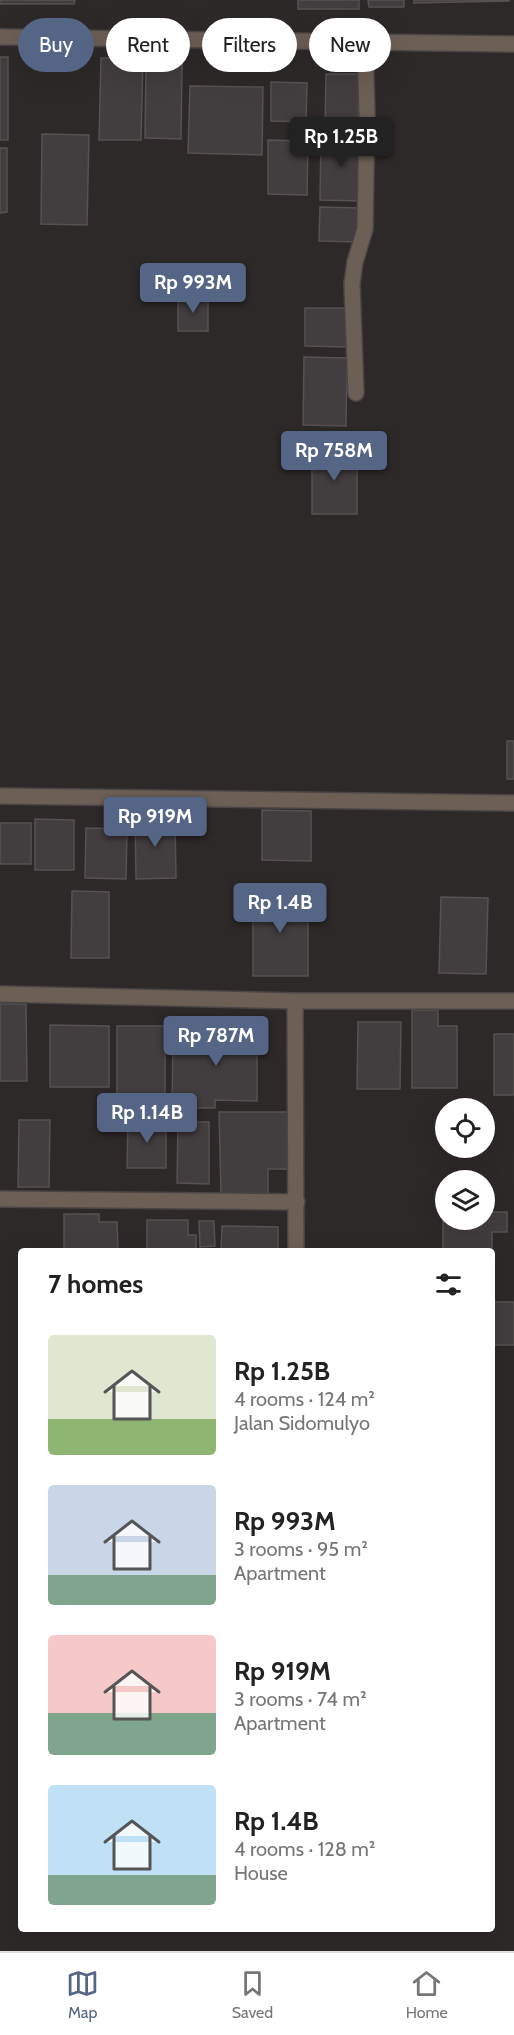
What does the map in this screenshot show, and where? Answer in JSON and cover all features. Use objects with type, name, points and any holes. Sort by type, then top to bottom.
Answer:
[{"type":"street","points":[[0,37],[309,42]]},
{"type":"street","points":[[391,43],[514,44]]},
{"type":"street","points":[[356,393],[352,284],[355,262],[365,229],[366,72]]},
{"type":"street","points":[[0,796],[514,803]]},
{"type":"street","points":[[0,994],[295,1001],[514,1000]]},
{"type":"street","points":[[295,1001],[296,1248]]},
{"type":"street","points":[[0,1199],[297,1202]]},
{"type":"building","points":[[0,0],[75,0],[74,4],[0,4]]},
{"type":"building","points":[[298,0],[359,0],[359,9],[298,9]]},
{"type":"building","points":[[368,0],[404,0],[404,7],[369,7]]},
{"type":"building","points":[[414,0],[509,0],[509,1],[414,3]]},
{"type":"building","points":[[0,57],[8,57],[8,140],[0,140]]},
{"type":"building","points":[[101,58],[106,58],[106,72],[143,72],[141,140],[99,140]]},
{"type":"building","points":[[146,72],[182,72],[181,139],[145,138]]},
{"type":"building","points":[[326,74],[359,74],[358,130],[325,129]]},
{"type":"building","points":[[271,82],[307,83],[306,122],[271,121]]},
{"type":"building","points":[[190,86],[263,87],[262,155],[188,153]]},
{"type":"building","points":[[42,134],[89,135],[87,225],[41,224]]},
{"type":"building","points":[[321,134],[362,135],[361,201],[320,200]]},
{"type":"building","points":[[268,140],[308,141],[307,195],[268,194]]},
{"type":"building","points":[[0,148],[7,148],[7,212],[0,213]]},
{"type":"building","points":[[320,207],[361,208],[360,242],[319,241]]},
{"type":"building","points":[[178,297],[208,298],[208,331],[178,331]]},
{"type":"building","points":[[305,308],[347,308],[347,347],[305,346]]},
{"type":"building","points":[[304,357],[347,358],[346,426],[303,425]]},
{"type":"building","points":[[312,449],[357,449],[357,514],[312,514]]},
{"type":"building","points":[[507,741],[514,741],[514,779],[507,779]]},
{"type":"building","points":[[262,810],[311,811],[311,861],[262,860]]},
{"type":"building","points":[[135,817],[175,817],[176,878],[136,879]]},
{"type":"building","points":[[35,819],[74,820],[74,870],[35,870]]},
{"type":"building","points":[[0,823],[31,823],[31,864],[0,864]]},
{"type":"building","points":[[86,828],[127,829],[126,879],[85,878]]},
{"type":"building","points":[[72,891],[109,892],[109,958],[71,958]]},
{"type":"building","points":[[253,891],[308,891],[308,976],[253,976]]},
{"type":"building","points":[[441,897],[488,898],[486,974],[439,973]]},
{"type":"building","points":[[0,1004],[26,1004],[27,1081],[0,1081]]},
{"type":"building","points":[[412,1010],[438,1010],[438,1026],[457,1026],[457,1088],[412,1088]]},
{"type":"building","points":[[207,1021],[257,1022],[257,1101],[215,1100],[215,1108],[172,1108],[173,1042],[207,1042]]},
{"type":"building","points":[[358,1022],[401,1022],[400,1089],[357,1089]]},
{"type":"building","points":[[50,1025],[109,1026],[109,1087],[50,1087]]},
{"type":"building","points":[[117,1026],[165,1026],[165,1104],[117,1104]]},
{"type":"building","points":[[494,1034],[514,1034],[514,1095],[494,1095]]},
{"type":"building","points":[[219,1112],[290,1112],[290,1169],[268,1169],[268,1194],[221,1194]]},
{"type":"building","points":[[128,1119],[166,1119],[166,1168],[127,1168]]},
{"type":"building","points":[[19,1120],[50,1120],[49,1187],[18,1187]]},
{"type":"building","points":[[178,1122],[209,1122],[209,1184],[177,1183]]},
{"type":"building","points":[[495,1212],[507,1212],[507,1232],[492,1232],[492,1248],[443,1248],[443,1230],[495,1230]]},
{"type":"building","points":[[64,1214],[99,1214],[99,1222],[117,1222],[118,1248],[64,1248]]},
{"type":"building","points":[[147,1220],[188,1220],[188,1235],[196,1235],[196,1248],[147,1248]]},
{"type":"building","points":[[199,1221],[214,1221],[215,1246],[200,1247]]},
{"type":"building","points":[[222,1226],[278,1227],[278,1248],[221,1248]]},
{"type":"building","points":[[495,1302],[514,1302],[514,1345],[495,1345]]}]
